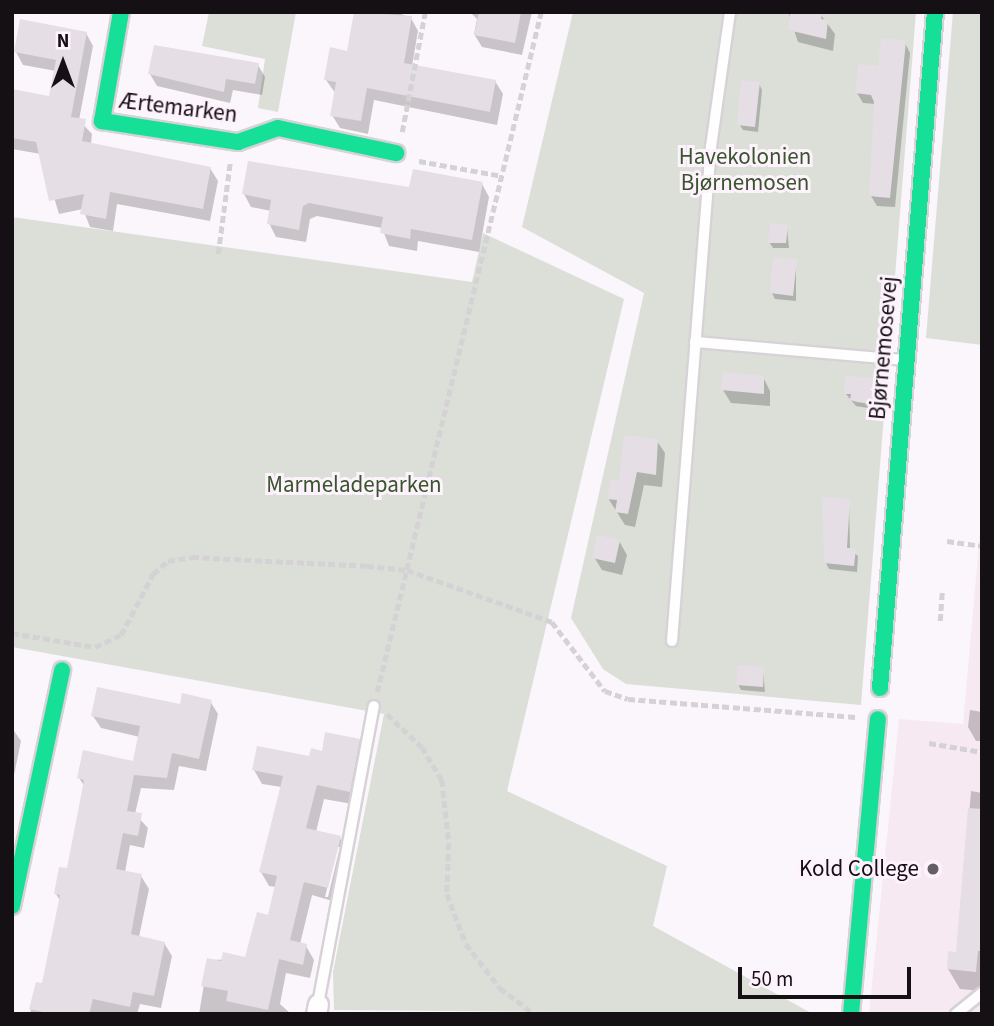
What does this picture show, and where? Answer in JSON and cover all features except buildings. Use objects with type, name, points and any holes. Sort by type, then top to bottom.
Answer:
[{"type":"street","name":"Ærtemarken","points":[[121,12],[102,121],[233,142],[278,128],[396,153]]},
{"type":"street","name":"Bjørnemosevej","points":[[880,688],[905,360],[936,12]]},
{"type":"street","points":[[12,906],[20,826],[62,670]]},
{"type":"street","points":[[851,1014],[878,719]]},
{"type":"lane","points":[[671,641],[711,146],[730,12]]},
{"type":"lane","points":[[695,342],[905,360]]},
{"type":"lane","points":[[317,1009],[374,706]]},
{"type":"lane","points":[[956,1014],[982,993]]},
{"type":"path","points":[[425,12],[396,153],[404,159],[502,176]]},
{"type":"path","points":[[534,1014],[500,988],[466,944],[447,894],[449,843],[442,780],[422,747],[400,723],[374,706],[541,12]]},
{"type":"path","points":[[218,254],[233,142]]},
{"type":"path","points":[[947,541],[982,546]]},
{"type":"path","points":[[12,633],[95,647],[121,635],[153,574],[168,561],[192,557],[407,570],[552,622],[605,691],[628,699],[878,719]]},
{"type":"path","points":[[940,621],[942,591]]},
{"type":"path","points":[[929,743],[982,752]]},
{"type":"shaded area","name":"Kold College","points":[[982,510],[982,1014],[869,1014],[899,719],[963,724]]},
{"type":"green space","points":[[209,12],[296,12],[278,112],[258,108],[265,59],[202,46]]},
{"type":"green space","name":"Havekolonien Bjørnemosen","points":[[573,12],[916,12],[861,705],[626,684],[603,669],[571,618],[644,293],[522,227]]},
{"type":"green space","points":[[953,12],[982,12],[982,345],[926,338]]},
{"type":"green space","name":"Marmeladeparken","points":[[12,217],[472,282],[483,233],[624,299],[507,791],[667,866],[653,926],[813,1014],[334,1010],[333,972],[384,714],[12,647]]},
{"type":"traffic: fast","points":[[121,12],[102,121],[238,142],[278,128],[396,153]]},
{"type":"traffic: fast","points":[[880,688],[935,12]]},
{"type":"traffic: fast","points":[[12,906],[62,670]]},
{"type":"traffic: fast","points":[[851,1014],[878,719]]},
{"type":"place","name":"Kold College","points":[[933,869]]}]
